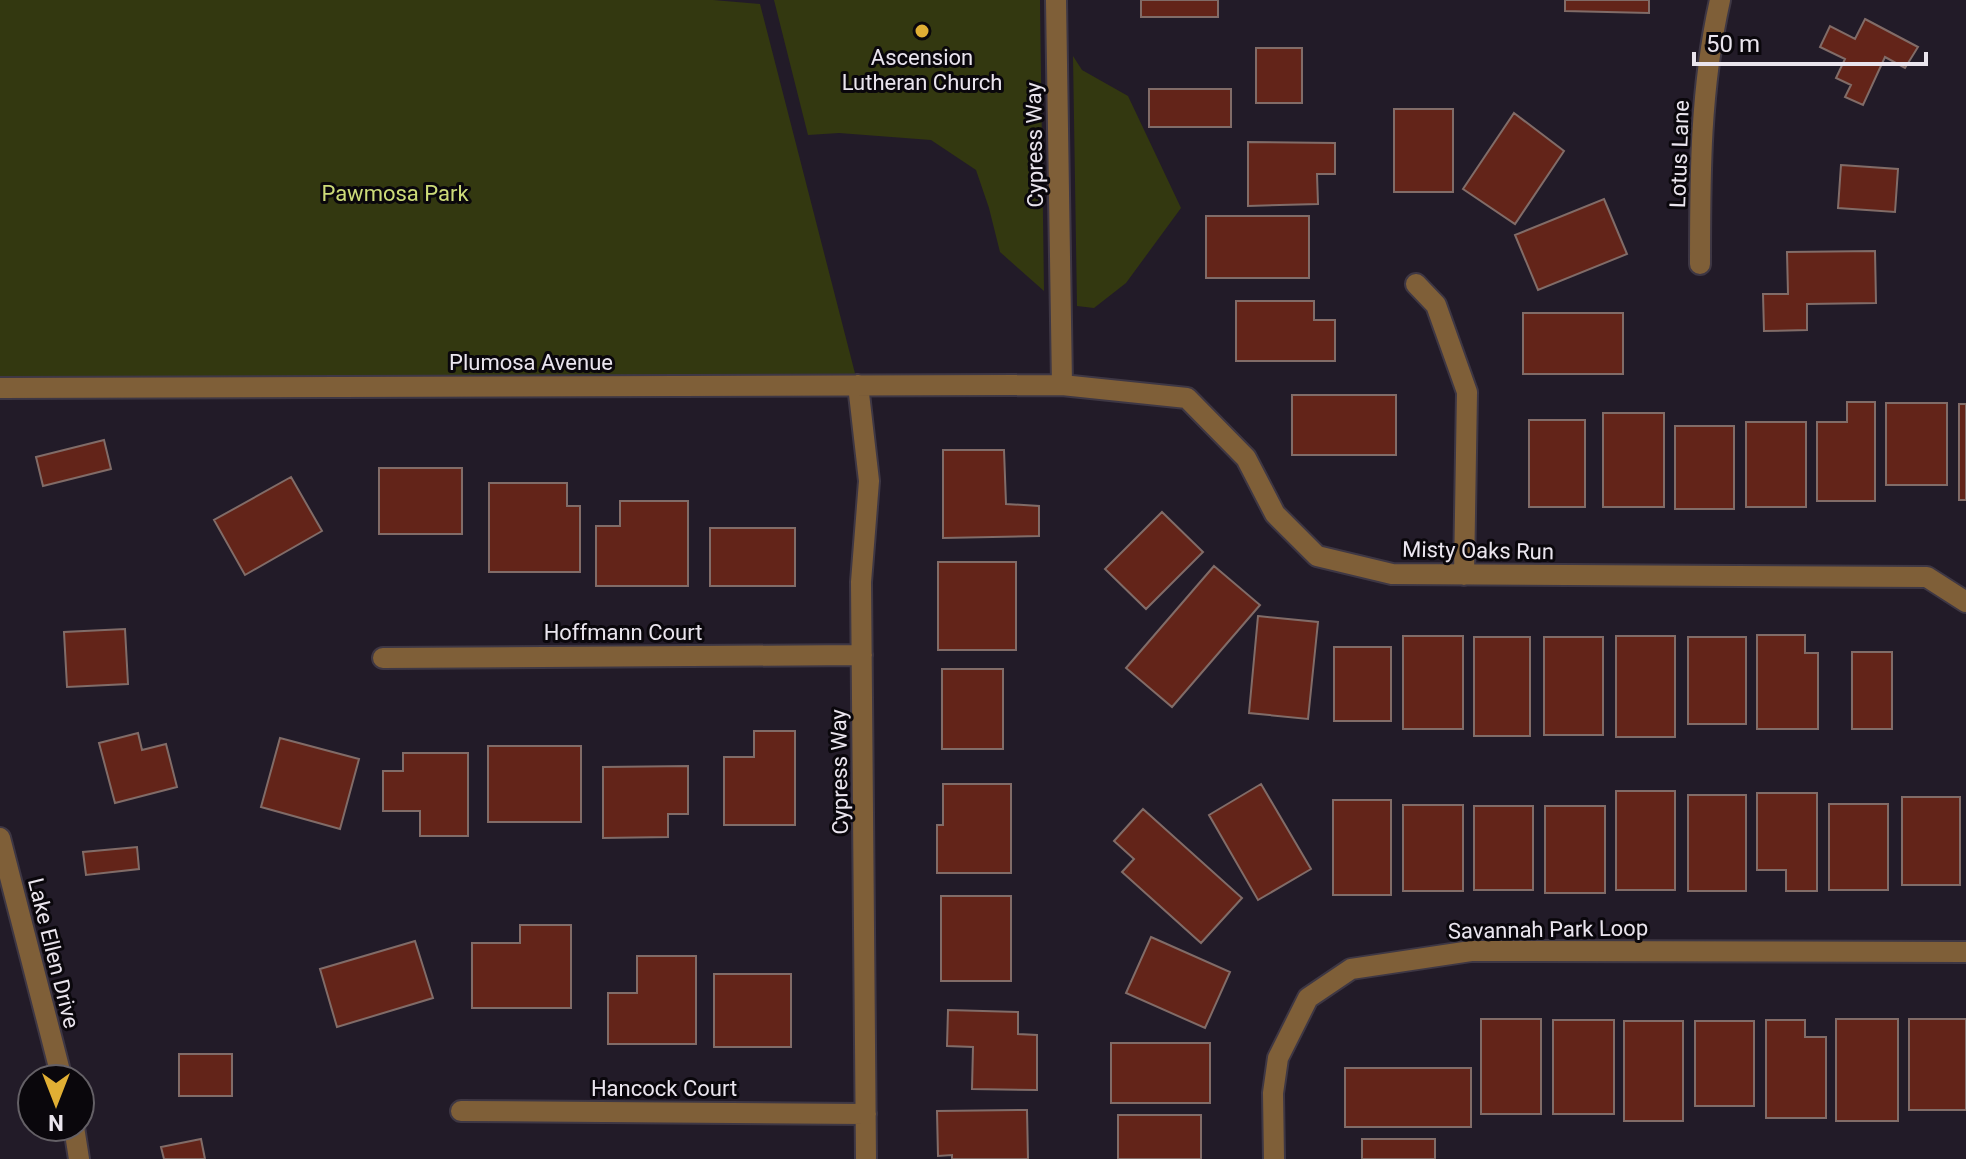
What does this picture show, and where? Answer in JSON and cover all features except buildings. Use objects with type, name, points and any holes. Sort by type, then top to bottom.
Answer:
[{"type":"street","name":"Cypress Way","points":[[1056,0],[1062,385]]},
{"type":"street","name":"Lotus Lane","points":[[1700,264],[1700,148],[1709,52],[1720,0]]},
{"type":"street","points":[[1416,284],[1436,305],[1467,392],[1464,575]]},
{"type":"street","name":"Cypress Way","points":[[858,385],[869,481],[861,582],[866,1159]]},
{"type":"street","name":"Plumosa Avenue","points":[[0,388],[1062,385]]},
{"type":"street","name":"Misty Oaks Run","points":[[1062,385],[1187,398],[1246,458],[1275,514],[1317,556],[1392,574],[1927,577],[1966,602]]},
{"type":"street","name":"Hoffmann Court","points":[[383,658],[862,655]]},
{"type":"street","name":"Lake Ellen Drive","points":[[0,838],[58,1063]]},
{"type":"street","name":"Savannah Park Loop","points":[[1274,1159],[1273,1093],[1278,1058],[1308,998],[1351,969],[1471,951],[1966,952]]},
{"type":"street","name":"Hancock Court","points":[[461,1111],[866,1114]]},
{"type":"green space","name":"Pawmosa Park","points":[[0,0],[713,0],[760,4],[858,385],[0,388]]},
{"type":"green space","points":[[774,0],[1040,0],[1044,291],[1000,252],[976,170],[931,140],[839,133],[808,135]]},
{"type":"green space","points":[[1073,56],[1082,70],[1128,96],[1181,208],[1126,283],[1094,308],[1077,306]]},
{"type":"place","name":"Ascension Lutheran Church","points":[[922,31]]}]
